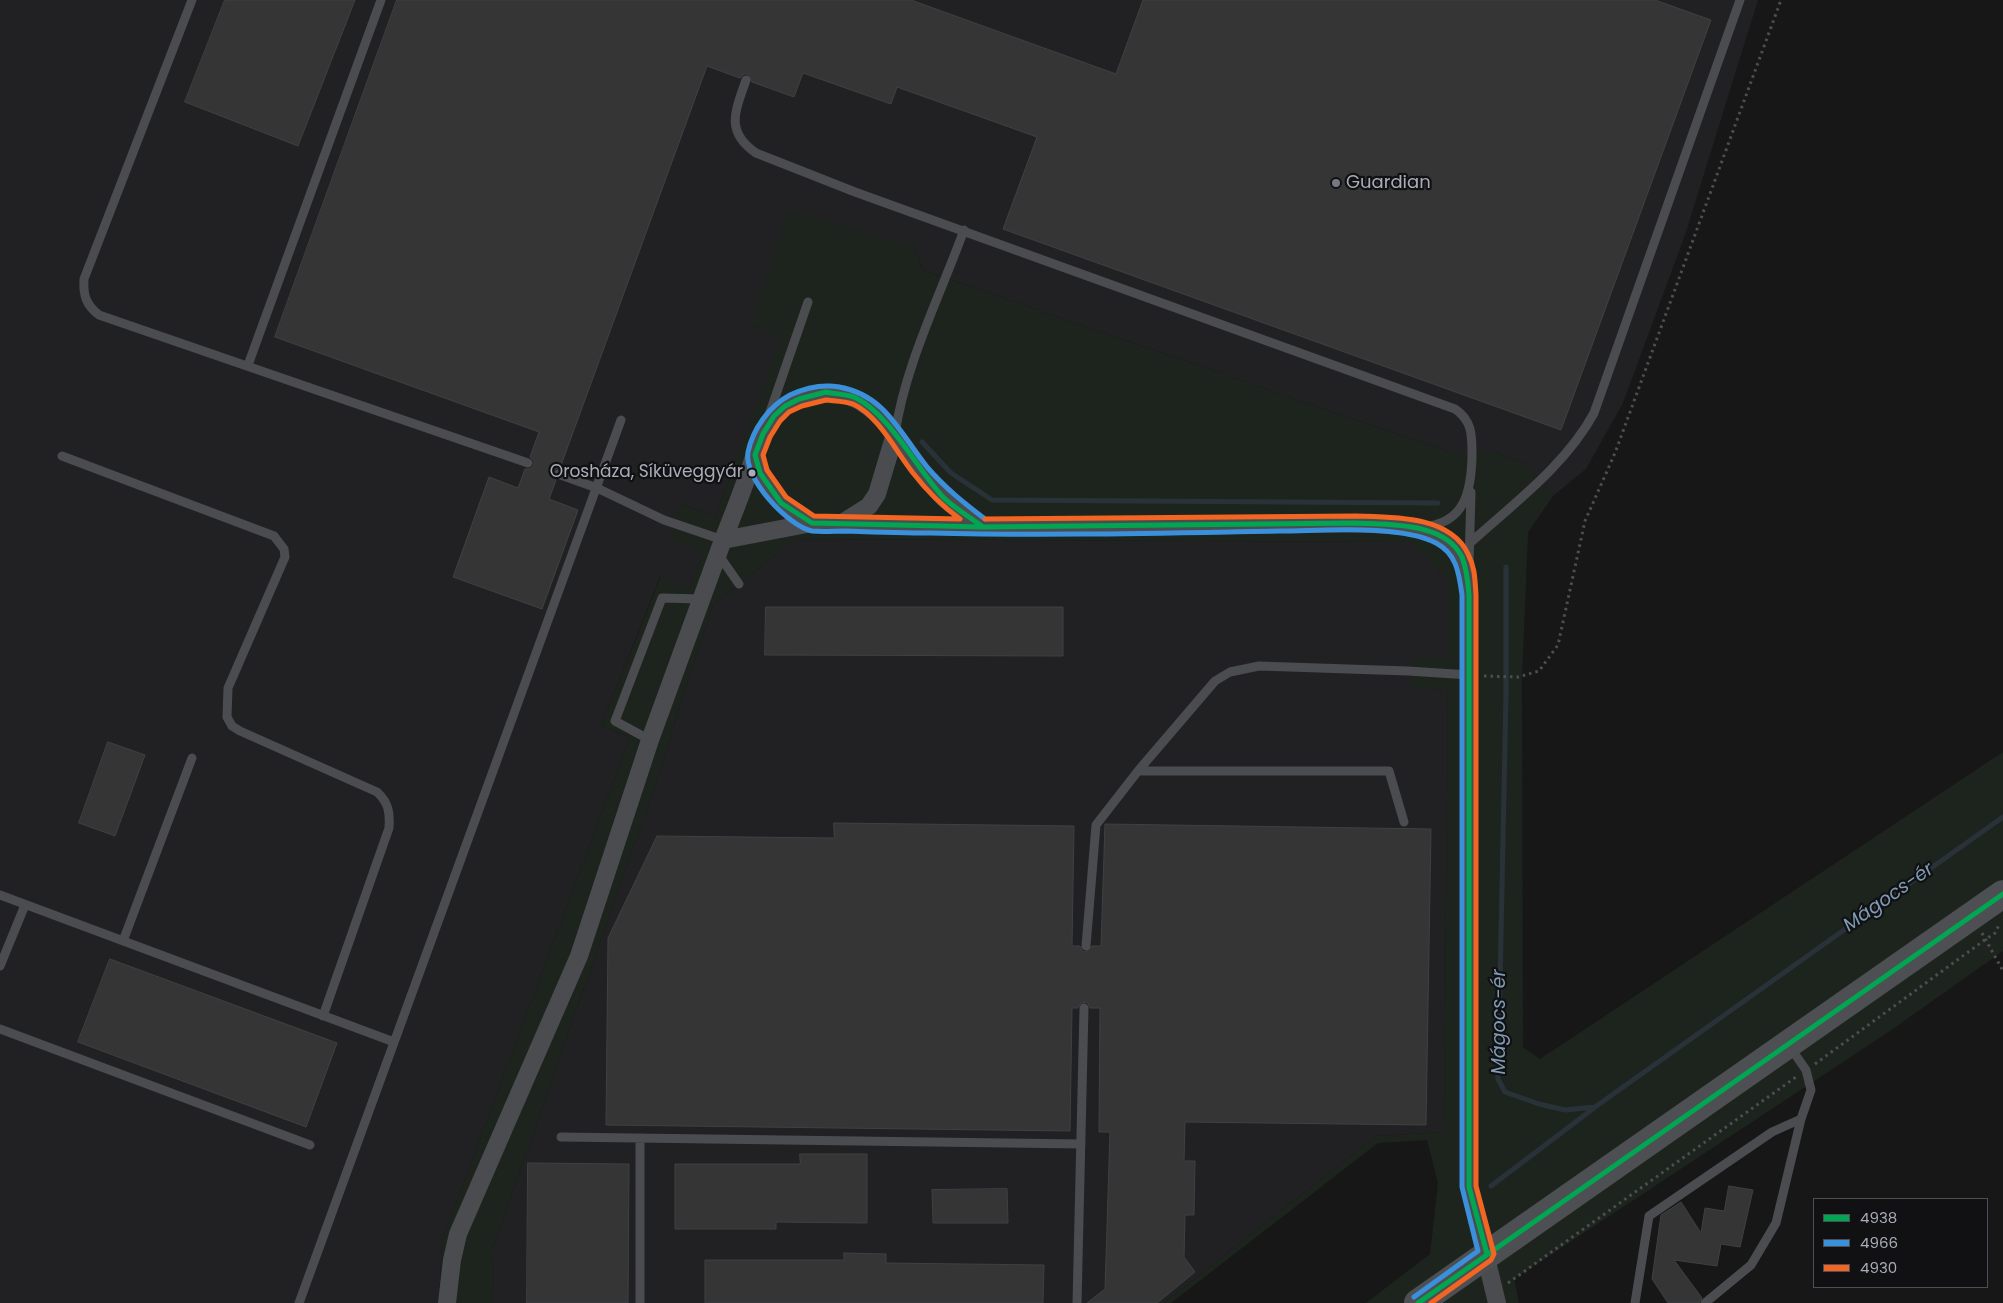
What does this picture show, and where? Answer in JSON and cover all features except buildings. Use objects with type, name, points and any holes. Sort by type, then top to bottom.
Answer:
[{"type":"main road","points":[[1418,1303],[2003,894]]},
{"type":"street","points":[[447,1303],[452,1260],[458,1234],[579,956],[650,740],[754,455],[763,434],[774,416],[785,406],[799,399],[826,392],[854,397],[868,405],[895,434],[919,469],[944,498],[983,526]]},
{"type":"street","points":[[841,523],[869,506],[877,494],[895,434]]},
{"type":"street","points":[[754,455],[760,473],[781,503],[812,523]]},
{"type":"street","points":[[721,547],[812,523],[983,526],[1356,523],[1414,527],[1438,535],[1459,552],[1467,571],[1469,595],[1469,1187],[1487,1254],[1496,1297]]},
{"type":"lane","points":[[192,0],[84,279],[83,289],[86,301],[91,309],[99,315],[528,463]]},
{"type":"lane","points":[[248,365],[381,0]]},
{"type":"lane","points":[[1470,543],[1537,482],[1577,440],[1594,413],[1740,0]]},
{"type":"lane","points":[[746,80],[734,116],[736,130],[743,145],[756,153],[855,192],[1456,409],[1466,417],[1471,427],[1469,595]]},
{"type":"lane","points":[[895,434],[899,405],[964,230]]},
{"type":"lane","points":[[763,434],[808,302]]},
{"type":"lane","points":[[299,1303],[621,420]]},
{"type":"lane","points":[[62,456],[274,536],[284,549],[284,557],[228,688],[227,716],[232,726],[240,731],[377,792],[389,807],[390,817],[389,828],[323,1016]]},
{"type":"lane","points":[[558,474],[597,488],[721,547],[739,584]]},
{"type":"lane","points":[[1414,527],[1440,523],[1456,513],[1467,498],[1471,479]]},
{"type":"lane","points":[[650,740],[615,721],[662,598],[701,599]]},
{"type":"lane","points":[[1086,946],[1096,824],[1138,770],[1215,681],[1230,672],[1259,666],[1470,675]]},
{"type":"lane","points":[[122,941],[192,758]]},
{"type":"lane","points":[[1138,770],[1389,770],[1404,822]]},
{"type":"lane","points":[[0,895],[394,1042]]},
{"type":"lane","points":[[0,966],[25,904]]},
{"type":"lane","points":[[1077,1303],[1084,1008]]},
{"type":"lane","points":[[0,1029],[310,1144]]},
{"type":"lane","points":[[1705,1303],[1751,1265],[1776,1223],[1801,1119],[1811,1090],[1806,1070],[1787,1044]]},
{"type":"lane","points":[[1635,1303],[1649,1216],[1772,1132],[1801,1119]]},
{"type":"lane","points":[[561,1138],[1081,1144]]},
{"type":"lane","points":[[640,1138],[640,1303]]},
{"type":"path","points":[[1497,676],[1514,677],[1539,671],[1558,645],[1585,521],[1615,453],[1781,0]]},
{"type":"path","points":[[1970,916],[1986,939],[2003,971]]},
{"type":"path","points":[[1496,1297],[1986,939],[1995,932],[2003,918]]},
{"type":"shaded area","points":[[0,0],[1758,0],[1685,235],[1623,403],[1586,469],[1554,495],[1526,465],[1495,452],[1449,452],[922,270],[915,247],[751,326],[782,337],[715,517],[679,503],[704,552],[689,589],[660,577],[601,726],[630,737],[442,1241],[439,1303],[0,1303]]},
{"type":"shaded area","points":[[788,210],[915,247],[922,270],[1449,452],[1495,452],[1526,465],[1554,495],[1528,532],[1522,680],[1523,1047],[1540,1059],[2003,752],[2003,951],[1890,1031],[1514,1279],[1519,1303],[1366,1303],[1430,1254],[1438,1183],[1427,1140],[1378,1143],[1171,1303],[1164,1303],[1376,1136],[1444,1132],[1448,690],[1411,689],[1412,658],[1448,658],[1448,580],[1411,542],[796,539],[713,605],[651,797],[493,1248],[492,1303],[439,1303],[442,1241],[630,737],[601,726],[661,576],[689,589],[703,553],[670,540],[679,503],[715,517],[781,337],[751,326]]},
{"type":"shaded area","points":[[796,539],[1411,542],[1448,580],[1448,658],[1411,688],[1448,690],[1444,1132],[1376,1136],[1164,1303],[492,1303],[493,1248],[651,797],[713,605]]},
{"type":"waterway","points":[[922,442],[951,473],[992,500],[1438,503]]},
{"type":"waterway","name":"Mágocs-ér","points":[[1506,567],[1506,695],[1498,1079],[1505,1092],[1539,1104],[1565,1110],[1595,1107],[2003,817]]},
{"type":"waterway","points":[[1491,1186],[1594,1108]]},
{"type":"transit line","name":"4966","points":[[985,519],[934,475],[900,429],[880,407],[869,398],[855,391],[839,387],[820,386],[790,395],[775,405],[763,419],[750,443],[748,463],[760,487],[780,511],[802,527],[812,531],[1061,534],[1360,530],[1402,533],[1420,537],[1436,543],[1453,559],[1458,572],[1462,595],[1462,1187],[1478,1251],[1414,1297]]},
{"type":"transit line","name":"4938","points":[[826,392],[856,398],[880,416],[943,497],[983,527],[812,523],[781,503],[760,473],[755,455],[763,434],[774,416],[785,406],[799,399],[826,392]]},
{"type":"transit line","name":"4930","points":[[826,400],[853,404],[862,409],[879,425],[924,486],[960,519],[814,516],[786,497],[767,470],[763,455],[770,437],[780,421],[789,412],[802,406],[826,400]]},
{"type":"transit line","name":"4930","points":[[985,519],[1356,516],[1402,518],[1434,525],[1448,532],[1459,541],[1468,554],[1475,579],[1476,595],[1476,1186],[1494,1254],[1491,1260],[1431,1303]]},
{"type":"transit line","name":"4938","points":[[983,527],[1356,523],[1400,525],[1430,531],[1443,537],[1454,546],[1462,557],[1468,581],[1469,595],[1469,1187],[1487,1254]]},
{"type":"transit line","name":"4938","points":[[1418,1303],[2003,894]]},
{"type":"place","name":"Guardian","points":[[1336,183]]},
{"type":"place","name":"Orosháza, Síküveggyár","points":[[752,473]]}]
